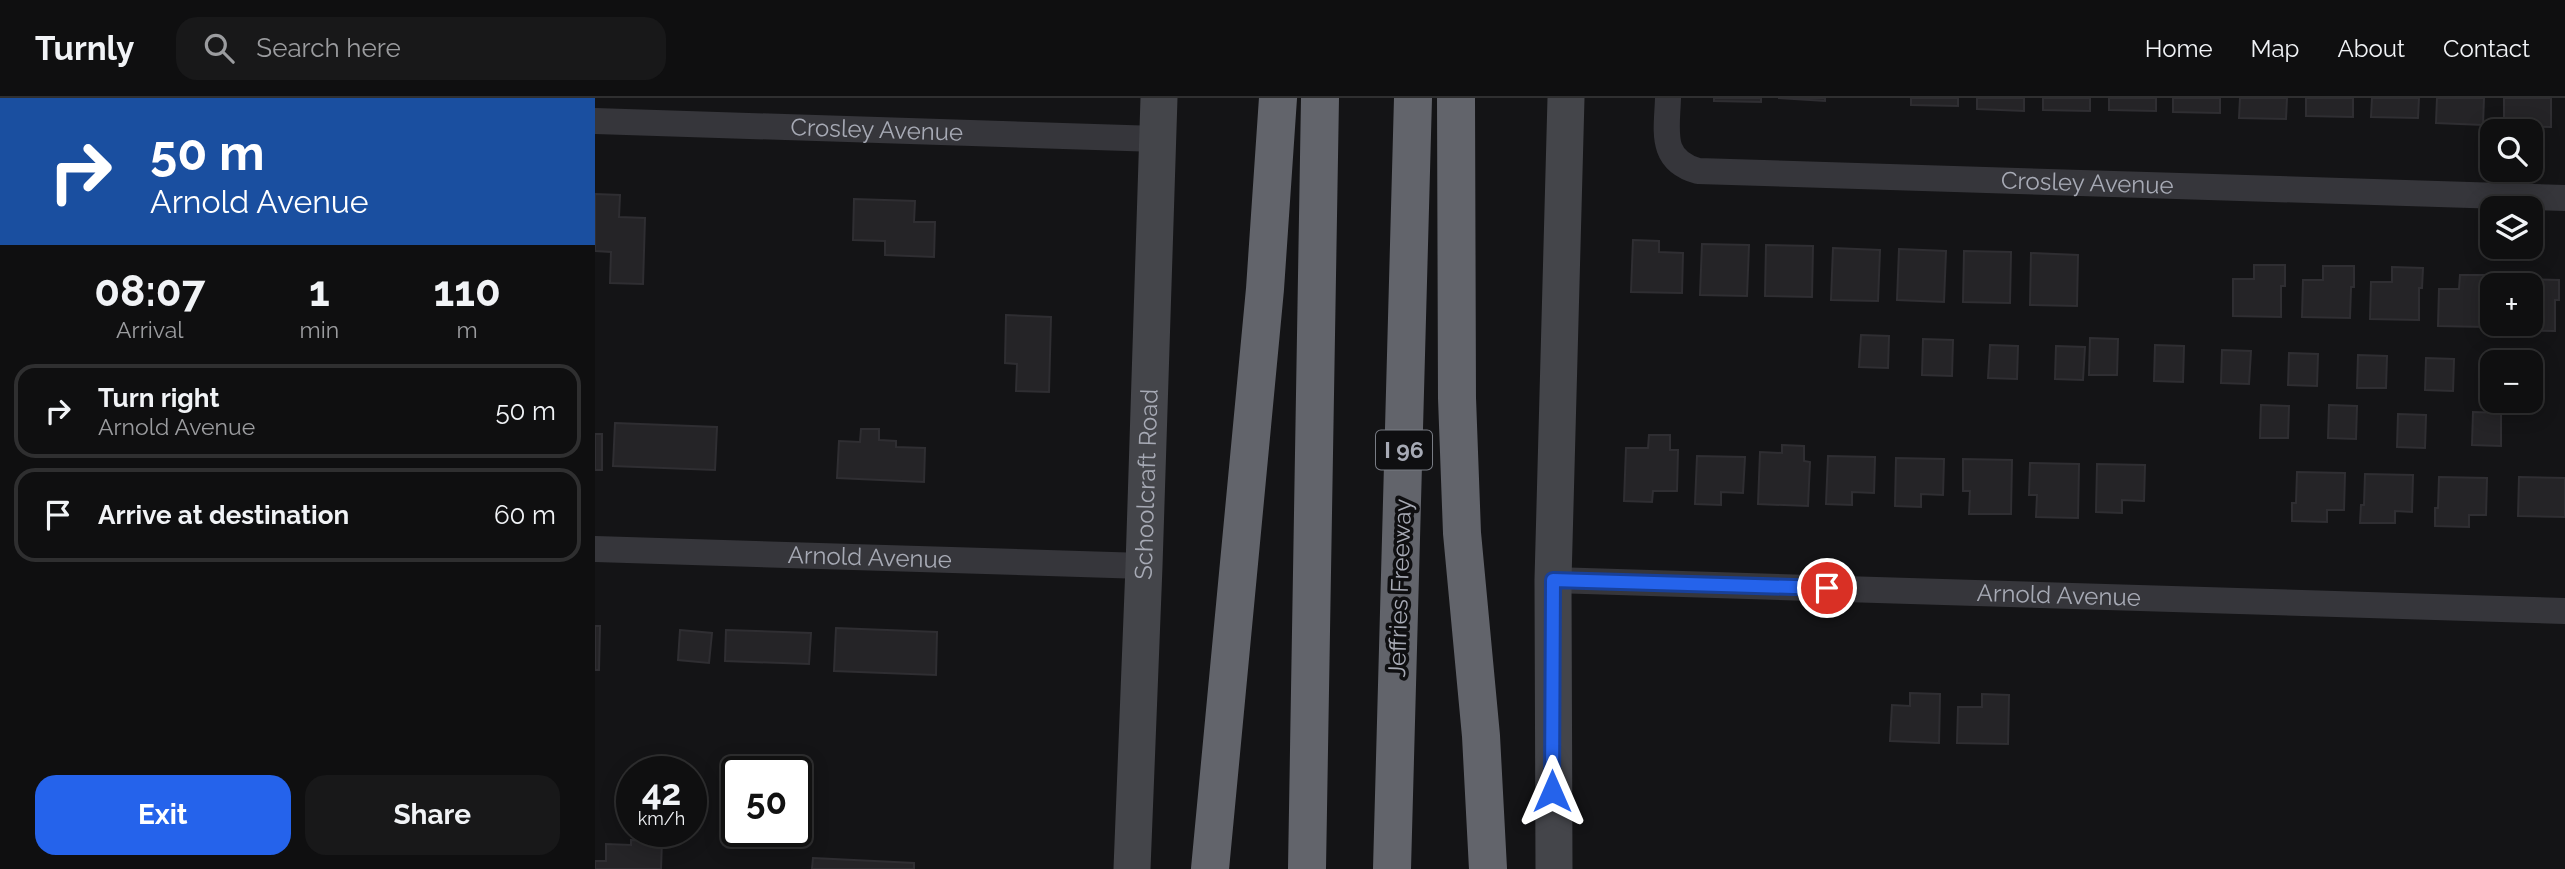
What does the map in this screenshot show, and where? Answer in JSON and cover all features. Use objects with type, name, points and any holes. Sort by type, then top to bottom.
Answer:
[{"type":"highway","points":[[1210,869],[1265,289],[1278,98]]},
{"type":"highway","points":[[1307,869],[1320,98]]},
{"type":"highway","name":"Jeffries Freeway","points":[[1392,869],[1413,98]]},
{"type":"highway","points":[[1456,98],[1457,398],[1462,533],[1481,736],[1488,869]]},
{"type":"main road","name":"Schoolcraft Road","points":[[1132,869],[1145,566],[1159,98]]},
{"type":"main road","points":[[1554,869],[1553,580],[1566,98]]},
{"type":"street","name":"Crosley Avenue","points":[[1668,98],[1667,139],[1670,152],[1686,168],[1698,172],[2565,198]]},
{"type":"street","name":"Crosley Avenue","points":[[595,121],[1107,135],[1158,139]]},
{"type":"street","name":"Arnold Avenue","points":[[595,549],[1145,566]]},
{"type":"street","name":"Arnold Avenue","points":[[1553,580],[2565,611]]},
{"type":"building","points":[[1714,98],[1761,98],[1761,102],[1714,101]]},
{"type":"building","points":[[1778,98],[1825,98],[1825,101]]},
{"type":"building","points":[[1911,98],[1958,98],[1958,106],[1911,105]]},
{"type":"building","points":[[1977,98],[2024,98],[2024,111],[1977,109]]},
{"type":"building","points":[[2043,98],[2090,98],[2090,111],[2043,110]]},
{"type":"building","points":[[2109,98],[2156,98],[2156,111],[2109,110]]},
{"type":"building","points":[[2173,98],[2220,98],[2220,113],[2173,112]]},
{"type":"building","points":[[2240,98],[2287,98],[2286,119],[2239,118]]},
{"type":"building","points":[[2306,98],[2353,98],[2353,117],[2306,116]]},
{"type":"building","points":[[2372,98],[2419,98],[2418,118],[2371,117]]},
{"type":"building","points":[[2437,98],[2484,98],[2483,119],[2480,119],[2480,125],[2436,123]]},
{"type":"building","points":[[2504,98],[2551,98],[2551,127],[2543,127],[2543,119],[2504,119]]},
{"type":"building","points":[[595,194],[620,195],[619,217],[645,218],[643,284],[610,283],[611,252],[595,251]]},
{"type":"building","points":[[854,199],[915,201],[914,222],[935,222],[934,257],[885,255],[885,241],[853,240]]},
{"type":"building","points":[[1633,240],[1659,241],[1659,252],[1683,253],[1682,293],[1631,292]]},
{"type":"building","points":[[1702,244],[1749,245],[1747,296],[1700,295]]},
{"type":"building","points":[[1766,245],[1813,246],[1812,297],[1765,296]]},
{"type":"building","points":[[1833,248],[1880,250],[1878,301],[1831,300]]},
{"type":"building","points":[[1899,249],[1946,251],[1944,302],[1897,300]]},
{"type":"building","points":[[1964,251],[2011,252],[2010,303],[1963,302]]},
{"type":"building","points":[[2031,253],[2078,255],[2077,306],[2030,305]]},
{"type":"building","points":[[2254,265],[2285,265],[2285,286],[2281,286],[2281,317],[2233,316],[2233,279],[2254,279]]},
{"type":"building","points":[[2323,266],[2354,266],[2350,318],[2302,317],[2303,280],[2323,280]]},
{"type":"building","points":[[2392,267],[2423,268],[2422,288],[2419,288],[2419,320],[2370,319],[2371,282],[2392,282]]},
{"type":"building","points":[[2460,275],[2480,275],[2480,327],[2438,326],[2439,289],[2459,289]]},
{"type":"building","points":[[2543,279],[2559,280],[2559,300],[2555,300],[2555,331],[2543,331]]},
{"type":"building","points":[[1006,315],[1051,317],[1049,392],[1016,391],[1017,364],[1005,363]]},
{"type":"building","points":[[1861,335],[1889,336],[1888,368],[1859,367]]},
{"type":"building","points":[[2090,338],[2118,339],[2117,375],[2089,375]]},
{"type":"building","points":[[1923,339],[1953,340],[1952,376],[1922,375]]},
{"type":"building","points":[[1990,345],[2018,346],[2017,379],[1988,378]]},
{"type":"building","points":[[2155,345],[2184,346],[2183,382],[2154,381]]},
{"type":"building","points":[[2056,346],[2085,347],[2083,380],[2055,379]]},
{"type":"building","points":[[2222,350],[2251,351],[2249,384],[2221,383]]},
{"type":"building","points":[[2289,353],[2318,354],[2317,386],[2288,385]]},
{"type":"building","points":[[2358,355],[2387,356],[2386,388],[2357,388]]},
{"type":"building","points":[[2426,358],[2454,359],[2453,391],[2425,390]]},
{"type":"building","points":[[2261,405],[2289,406],[2288,438],[2260,438]]},
{"type":"building","points":[[2329,405],[2357,406],[2356,439],[2328,438]]},
{"type":"building","points":[[2473,412],[2501,413],[2501,446],[2472,445]]},
{"type":"building","points":[[2398,414],[2426,415],[2425,448],[2397,447]]},
{"type":"building","points":[[615,423],[717,427],[715,470],[613,466]]},
{"type":"building","points":[[861,429],[879,429],[879,440],[896,441],[896,447],[925,448],[924,482],[837,478],[839,441],[860,442]]},
{"type":"building","points":[[595,434],[602,434],[602,470],[595,470]]},
{"type":"building","points":[[1649,435],[1670,435],[1670,450],[1678,450],[1677,491],[1653,491],[1652,502],[1624,501],[1626,448],[1648,448]]},
{"type":"building","points":[[1782,445],[1804,446],[1804,461],[1810,462],[1808,506],[1758,504],[1760,452],[1782,453]]},
{"type":"building","points":[[1697,456],[1745,457],[1743,493],[1721,492],[1721,505],[1695,504]]},
{"type":"building","points":[[1828,456],[1875,457],[1874,493],[1852,492],[1852,505],[1826,504]]},
{"type":"building","points":[[1896,458],[1944,459],[1943,495],[1921,494],[1921,507],[1895,506]]},
{"type":"building","points":[[1963,459],[2012,460],[2011,514],[1969,514],[1970,491],[1963,491]]},
{"type":"building","points":[[2030,463],[2079,464],[2078,518],[2036,517],[2037,495],[2029,495]]},
{"type":"building","points":[[2097,464],[2145,465],[2144,501],[2122,500],[2122,513],[2096,512]]},
{"type":"building","points":[[2297,472],[2345,473],[2344,510],[2327,510],[2327,522],[2292,521],[2292,503],[2296,503]]},
{"type":"building","points":[[2365,474],[2413,475],[2412,512],[2395,511],[2395,523],[2360,523],[2361,505],[2364,505]]},
{"type":"building","points":[[2439,477],[2487,478],[2486,515],[2469,515],[2469,527],[2435,526]]},
{"type":"building","points":[[2519,477],[2565,478],[2565,517],[2518,516]]},
{"type":"building","points":[[595,626],[600,626],[599,670],[595,670]]},
{"type":"building","points":[[836,628],[937,632],[936,675],[834,671]]},
{"type":"building","points":[[680,630],[712,633],[709,663],[678,660]]},
{"type":"building","points":[[726,630],[811,633],[809,664],[725,661]]},
{"type":"building","points":[[1910,693],[1940,694],[1939,743],[1890,741],[1892,705],[1910,706]]},
{"type":"building","points":[[1982,694],[2009,695],[2008,744],[1957,743],[1958,707],[1982,707]]},
{"type":"building","points":[[606,844],[616,844],[616,847],[662,847],[661,869],[595,869],[595,861],[606,861]]},
{"type":"building","points":[[813,858],[914,863],[914,869],[812,869]]},
{"type":"route","points":[[1552,791],[1553,580],[1827,588]]}]
